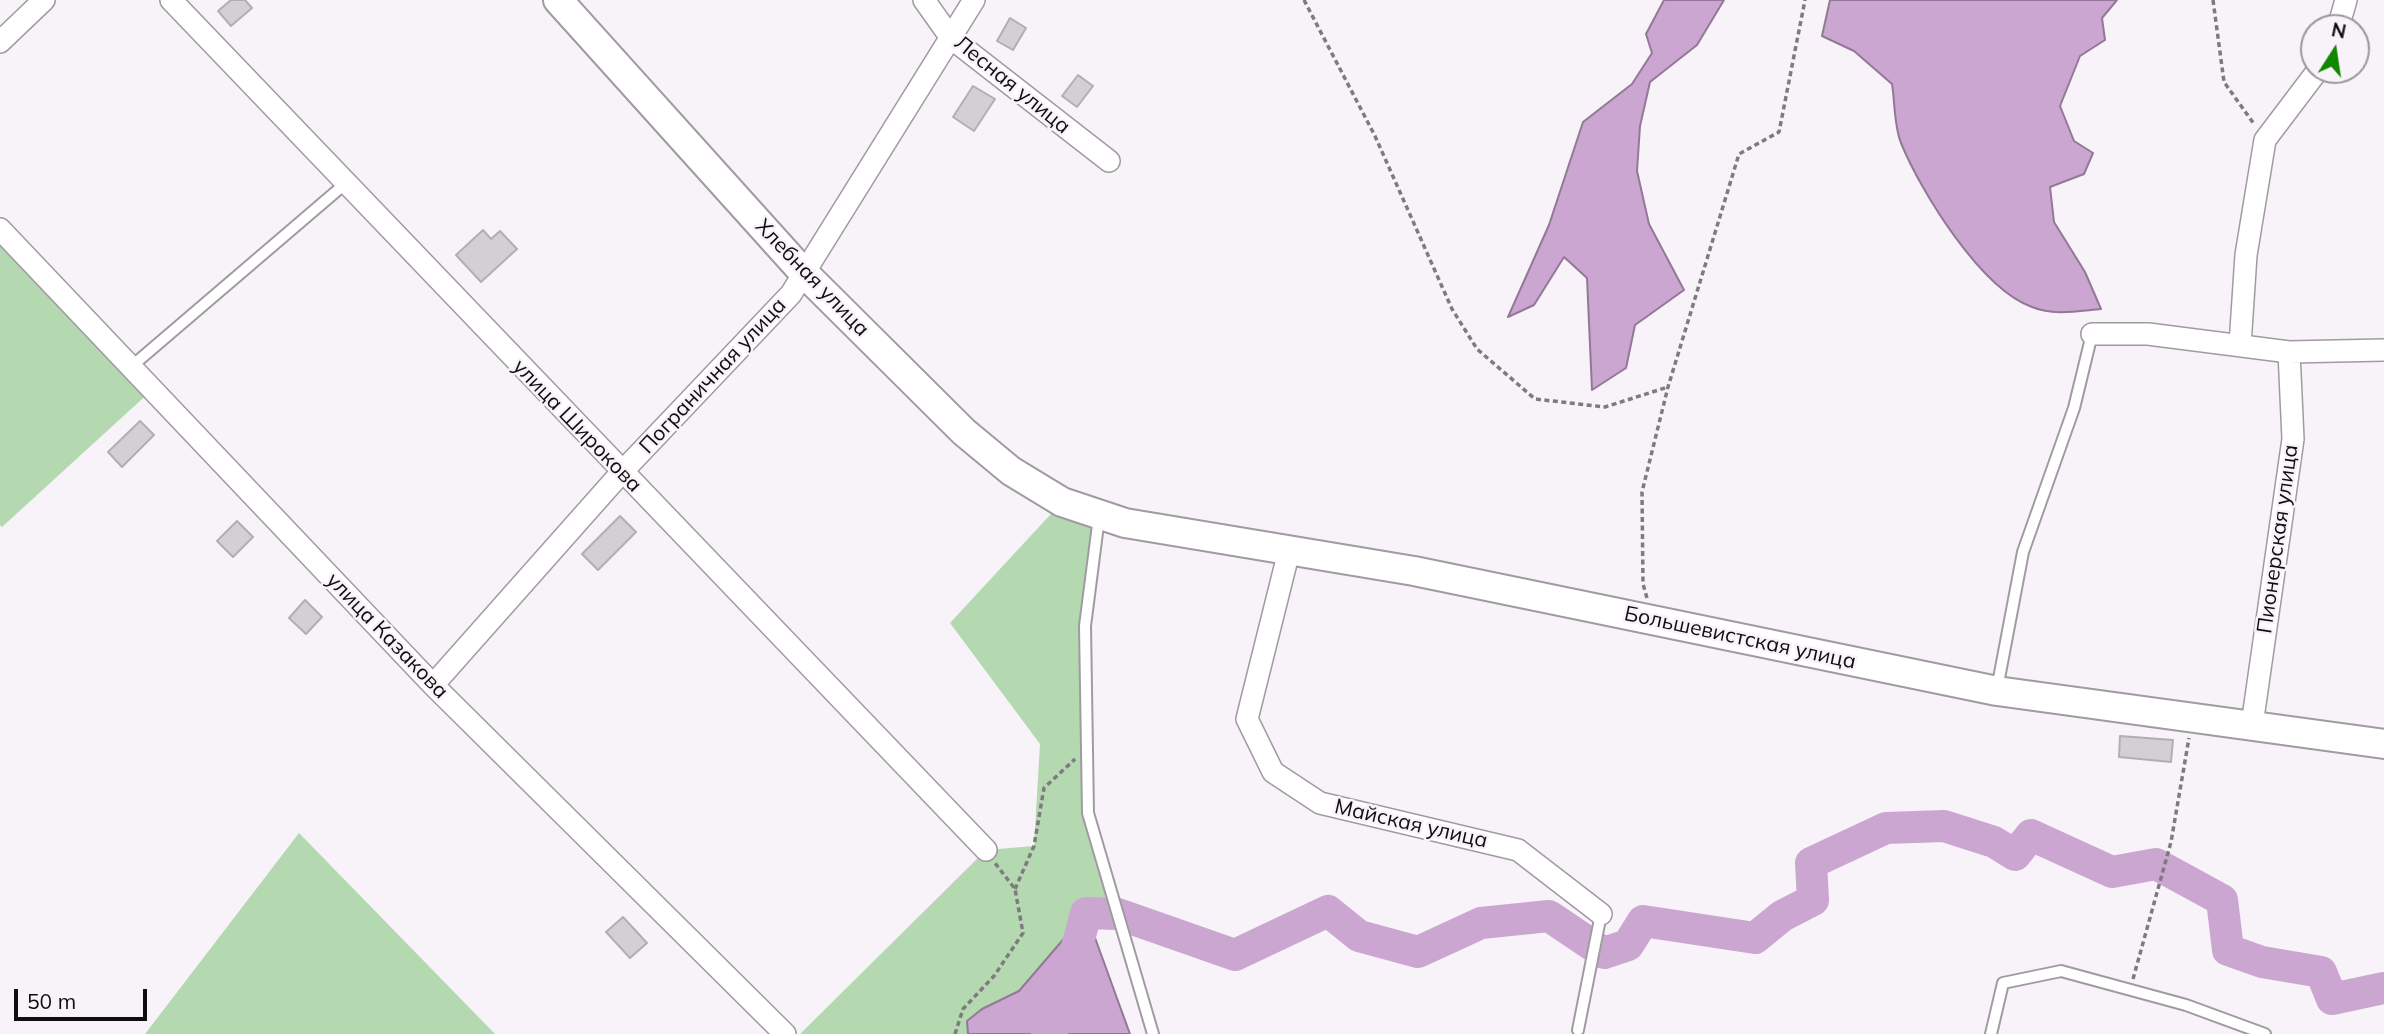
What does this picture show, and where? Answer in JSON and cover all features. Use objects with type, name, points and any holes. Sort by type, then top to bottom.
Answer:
[{"type":"street","points":[[0,42],[44,0]]},
{"type":"street","name":"улица Широкова","points":[[171,0],[621,473],[986,850]]},
{"type":"street","name":"Хлебная улица","points":[[558,0],[803,272],[964,432],[1011,471],[1062,502],[1100,515]]},
{"type":"street","name":"Лесная улица","points":[[924,0],[951,38],[1110,161]]},
{"type":"street","name":"Пограничная улица","points":[[433,685],[621,473],[791,293],[974,0]]},
{"type":"street","points":[[2240,345],[2246,255],[2265,140],[2307,84]]},
{"type":"street","name":"улица Казакова","points":[[0,229],[433,685],[785,1034]]},
{"type":"street","points":[[2092,334],[2148,334],[2289,352],[2384,350]]},
{"type":"street","name":"Пионерская улица","points":[[2252,725],[2292,439],[2289,352]]},
{"type":"street","name":"Большевистская улица","points":[[1100,515],[1125,523],[1414,571],[1997,691],[2384,744]]},
{"type":"street","name":"Майская улица","points":[[1289,551],[1247,719],[1273,772],[1320,803],[1518,849],[1601,914]]},
{"type":"lane","points":[[132,366],[346,183]]},
{"type":"lane","points":[[1997,691],[2023,552],[2074,408],[2092,334]]},
{"type":"lane","points":[[1100,515],[1085,626],[1088,813],[1153,1034]]},
{"type":"lane","points":[[1578,1030],[1601,914]]},
{"type":"lane","points":[[1991,1034],[2003,983],[2062,971],[2130,987],[2265,1034]]},
{"type":"path","points":[[1304,0],[1376,136],[1451,309],[1477,349],[1535,399],[1605,407],[1668,387]]},
{"type":"path","points":[[1652,620],[1643,584],[1642,492],[1668,387],[1739,154],[1779,132],[1805,0]]},
{"type":"path","points":[[2213,0],[2224,82],[2265,140]]},
{"type":"path","points":[[2130,987],[2171,842],[2193,717]]},
{"type":"path","points":[[1015,889],[1034,846],[1044,788],[1087,747]]},
{"type":"path","points":[[955,1034],[963,1009],[994,976],[1023,933],[1015,889],[986,850]]},
{"type":"green space","points":[[0,229],[153,389],[2,527],[0,525]]},
{"type":"green space","points":[[1062,502],[1100,515],[1085,626],[1088,813],[1118,914],[1086,913],[1019,991],[982,1009],[968,1021],[968,1034],[800,1034],[986,850],[1034,846],[1040,744],[950,623]]},
{"type":"green space","points":[[299,833],[495,1034],[145,1034]]},
{"type":"shaded area","points":[[1664,0],[1724,0],[1697,45],[1650,82],[1640,126],[1637,171],[1649,224],[1684,290],[1635,325],[1626,368],[1592,390],[1587,278],[1564,257],[1534,305],[1508,317],[1549,225],[1583,122],[1632,84],[1652,53],[1646,34]]},
{"type":"shaded area","points":[[1830,0],[2117,0],[2102,18],[2105,40],[2080,56],[2060,106],[2074,141],[2093,153],[2084,174],[2050,187],[2054,222],[2085,272],[2101,309],[2057,312],[2032,307],[2013,297],[1973,260],[1938,212],[1910,163],[1897,129],[1892,84],[1854,51],[1822,36]]},
{"type":"shaded area","points":[[1086,913],[1130,1034],[968,1034],[967,1021],[982,1009],[1019,991]]},
{"type":"building","points":[[231,0],[245,0],[252,8],[231,26],[218,11]]},
{"type":"building","points":[[1010,18],[1026,28],[1013,50],[997,41]]},
{"type":"building","points":[[1078,75],[1093,86],[1077,107],[1062,96]]},
{"type":"building","points":[[973,86],[995,99],[974,131],[953,117]]},
{"type":"building","points":[[483,230],[491,239],[500,231],[517,249],[481,282],[456,255]]},
{"type":"building","points":[[140,421],[154,435],[122,467],[108,452]]},
{"type":"building","points":[[620,516],[636,532],[598,570],[582,554]]},
{"type":"building","points":[[237,521],[253,537],[233,557],[217,541]]},
{"type":"building","points":[[305,600],[322,617],[306,634],[289,618]]},
{"type":"building","points":[[2120,736],[2173,740],[2171,762],[2119,757]]},
{"type":"building","points":[[623,917],[647,943],[630,958],[606,932]]},
{"type":"waterway","points":[[1047,1034],[1057,1022],[1086,913],[1118,914],[1235,955],[1328,911],[1359,936],[1418,952],[1481,923],[1549,916],[1604,953],[1628,945],[1643,921],[1755,938],[1782,916],[1813,900],[1811,863],[1886,828],[1944,826],[1994,842],[2015,855],[2031,835],[2112,872],[2156,864],[2222,900],[2228,950],[2262,962],[2321,972],[2332,999],[2384,988]]}]
